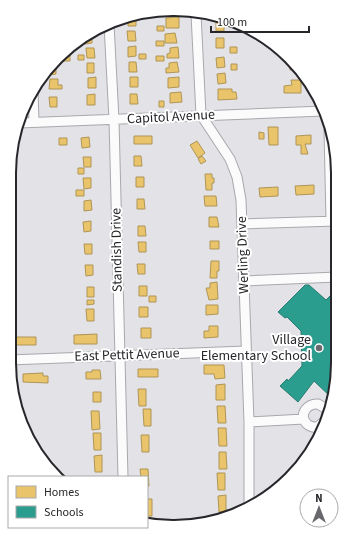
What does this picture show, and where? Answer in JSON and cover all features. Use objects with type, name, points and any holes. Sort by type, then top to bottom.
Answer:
[{"type":"street","points":[[196,17],[200,114]]},
{"type":"street","name":"Standish Drive","points":[[109,30],[114,120],[123,476]]},
{"type":"street","points":[[33,102],[34,122]]},
{"type":"street","name":"Capitol Avenue","points":[[24,123],[114,120],[200,114],[318,111]]},
{"type":"street","name":"Werling Drive","points":[[200,114],[224,147],[234,168],[239,188],[242,224],[249,422],[249,501]]},
{"type":"street","points":[[242,224],[331,221]]},
{"type":"street","points":[[244,281],[331,277]]},
{"type":"street","name":"East Pettit Avenue","points":[[16,360],[246,351]]},
{"type":"street","points":[[317,427],[309,425],[304,419],[304,411],[313,404],[321,405],[324,409]]},
{"type":"street","points":[[249,422],[304,419]]},
{"type":"building: Homes","points":[[179,17],[179,28],[166,28],[166,18]]},
{"type":"building: Homes","points":[[136,20],[136,26],[128,26],[128,22]]},
{"type":"building: Homes","points":[[216,22],[224,24],[224,31],[216,31]]},
{"type":"building: Homes","points":[[157,26],[164,26],[164,31],[157,31]]},
{"type":"building: Homes","points":[[127,31],[135,31],[136,41],[128,41]]},
{"type":"building: Homes","points":[[175,33],[177,43],[165,43],[165,34]]},
{"type":"building: Homes","points":[[216,38],[224,38],[224,48],[216,48]]},
{"type":"building: Homes","points":[[92,39],[92,43],[85,44],[86,43]]},
{"type":"building: Homes","points":[[156,41],[164,41],[164,46],[156,46]]},
{"type":"building: Homes","points":[[136,46],[136,56],[128,57],[128,47]]},
{"type":"building: Homes","points":[[178,47],[179,58],[167,58],[167,54],[170,53],[170,48]]},
{"type":"building: Homes","points":[[230,47],[237,47],[237,53],[230,53]]},
{"type":"building: Homes","points":[[86,48],[94,48],[95,58],[87,58]]},
{"type":"building: Homes","points":[[139,54],[146,54],[146,59],[139,59]]},
{"type":"building: Homes","points":[[70,55],[70,61],[63,61]]},
{"type":"building: Homes","points":[[78,55],[84,55],[84,60],[78,60]]},
{"type":"building: Homes","points":[[156,56],[164,56],[164,61],[156,61]]},
{"type":"building: Homes","points":[[224,57],[225,67],[217,68],[216,58]]},
{"type":"building: Homes","points":[[129,62],[136,62],[137,72],[129,72]]},
{"type":"building: Homes","points":[[177,62],[179,72],[166,73],[166,68],[169,68],[169,63]]},
{"type":"building: Homes","points":[[87,63],[94,63],[94,73],[87,73]]},
{"type":"building: Homes","points":[[231,64],[237,64],[237,70],[231,70]]},
{"type":"building: Homes","points":[[56,69],[56,74],[52,75]]},
{"type":"building: Homes","points":[[225,73],[226,83],[218,84],[217,74]]},
{"type":"building: Homes","points":[[96,77],[96,88],[88,88],[88,78]]},
{"type":"building: Homes","points":[[130,77],[138,77],[138,87],[130,87]]},
{"type":"building: Homes","points":[[179,77],[179,87],[168,88],[168,78]]},
{"type":"building: Homes","points":[[50,79],[58,79],[58,85],[62,85],[62,89],[49,89]]},
{"type":"building: Homes","points":[[291,80],[300,80],[301,82],[301,93],[284,93],[284,86],[292,85]]},
{"type":"building: Homes","points":[[218,89],[232,89],[232,92],[236,92],[237,99],[218,100]]},
{"type":"building: Homes","points":[[181,92],[182,102],[170,103],[170,93]]},
{"type":"building: Homes","points":[[95,94],[95,105],[87,105],[87,95]]},
{"type":"building: Homes","points":[[130,94],[137,94],[138,104],[130,104]]},
{"type":"building: Homes","points":[[49,97],[57,97],[57,107],[50,107]]},
{"type":"building: Homes","points":[[159,101],[164,101],[164,107],[159,107]]},
{"type":"building: Homes","points":[[268,127],[278,127],[278,145],[269,145]]},
{"type":"building: Homes","points":[[259,132],[264,133],[264,139],[259,139]]},
{"type":"building: Homes","points":[[311,135],[311,144],[305,144],[308,154],[301,154],[301,145],[296,145],[296,136]]},
{"type":"building: Homes","points":[[134,136],[152,136],[152,144],[134,144]]},
{"type":"building: Homes","points":[[89,137],[90,147],[82,148],[81,138]]},
{"type":"building: Homes","points":[[59,138],[67,138],[67,145],[59,145]]},
{"type":"building: Homes","points":[[197,141],[205,153],[198,158],[190,145]]},
{"type":"building: Homes","points":[[134,156],[141,156],[142,166],[134,166]]},
{"type":"building: Homes","points":[[202,156],[206,161],[201,164],[198,159]]},
{"type":"building: Homes","points":[[83,157],[91,157],[91,167],[84,167]]},
{"type":"building: Homes","points":[[78,168],[84,168],[84,174],[78,174]]},
{"type":"building: Homes","points":[[205,174],[212,174],[212,178],[214,178],[212,190],[206,190]]},
{"type":"building: Homes","points":[[136,177],[144,177],[144,187],[136,187]]},
{"type":"building: Homes","points":[[83,178],[91,178],[91,188],[84,189]]},
{"type":"building: Homes","points":[[314,185],[314,194],[296,195],[295,186]]},
{"type":"building: Homes","points":[[278,187],[278,196],[260,197],[259,188]]},
{"type":"building: Homes","points":[[76,190],[84,190],[84,196],[76,196]]},
{"type":"building: Homes","points":[[204,196],[216,196],[217,206],[205,206]]},
{"type":"building: Homes","points":[[137,199],[144,199],[145,209],[137,209]]},
{"type":"building: Homes","points":[[91,200],[92,210],[84,211],[84,201]]},
{"type":"building: Homes","points":[[209,217],[217,217],[219,227],[209,227]]},
{"type":"building: Homes","points":[[91,221],[91,231],[84,232],[83,222]]},
{"type":"building: Homes","points":[[138,226],[145,226],[146,236],[138,236]]},
{"type":"building: Homes","points":[[210,241],[219,241],[219,249],[210,249]]},
{"type":"building: Homes","points":[[138,242],[146,242],[146,252],[139,252]]},
{"type":"building: Homes","points":[[84,244],[92,244],[92,254],[85,254]]},
{"type":"building: Homes","points":[[211,261],[219,261],[217,278],[210,278]]},
{"type":"building: Homes","points":[[137,264],[145,264],[145,274],[138,274]]},
{"type":"building: Homes","points":[[85,265],[93,265],[93,275],[86,276]]},
{"type":"building: Homes","points":[[217,282],[218,299],[209,300],[206,288],[210,288],[210,283]]},
{"type":"building: Homes","points":[[139,286],[147,286],[147,296],[139,296]]},
{"type":"building: Homes","points":[[87,287],[94,287],[94,297],[87,297]]},
{"type":"building: Homes","points":[[149,296],[156,296],[156,302],[149,302]]},
{"type":"building: Homes","points":[[87,300],[94,300],[94,304],[87,305]]},
{"type":"building: Homes","points":[[206,305],[218,305],[218,314],[206,315]]},
{"type":"building: Homes","points":[[139,307],[148,307],[148,317],[139,317]]},
{"type":"building: Homes","points":[[86,309],[94,309],[94,321],[87,321]]},
{"type":"building: Homes","points":[[209,326],[218,326],[218,337],[204,338],[204,331],[209,331]]},
{"type":"building: Homes","points":[[141,328],[151,328],[151,338],[141,338]]},
{"type":"building: Homes","points":[[97,334],[97,344],[74,344],[74,335]]},
{"type":"building: Homes","points":[[16,337],[36,337],[36,345],[16,345]]},
{"type":"building: Homes","points":[[204,365],[224,365],[225,378],[215,379],[214,374],[204,374]]},
{"type":"building: Homes","points":[[138,369],[158,369],[158,377],[138,377]]},
{"type":"building: Homes","points":[[92,370],[100,370],[101,379],[86,379],[86,372],[92,372]]},
{"type":"building: Homes","points":[[43,373],[43,376],[48,376],[48,383],[23,382],[23,374]]},
{"type":"building: Homes","points":[[225,384],[225,400],[216,400],[216,385]]},
{"type":"building: Homes","points":[[138,389],[146,389],[146,406],[139,406]]},
{"type":"building: Homes","points":[[93,392],[101,392],[101,402],[93,402]]},
{"type":"building: Homes","points":[[217,406],[225,406],[226,423],[218,423]]},
{"type":"building: Homes","points":[[143,409],[151,409],[151,426],[144,426]]},
{"type":"building: Homes","points":[[91,411],[99,411],[100,429],[92,430]]},
{"type":"building: Homes","points":[[218,428],[226,428],[227,446],[219,446]]},
{"type":"building: Homes","points":[[93,433],[101,433],[101,450],[94,450]]},
{"type":"building: Homes","points":[[141,435],[149,435],[149,452],[142,452]]},
{"type":"building: Homes","points":[[219,452],[226,452],[227,469],[219,469]]},
{"type":"building: Homes","points":[[102,455],[102,472],[95,472],[94,456]]},
{"type":"building: Homes","points":[[140,469],[148,469],[149,486],[148,476],[141,476]]},
{"type":"building: Homes","points":[[217,473],[225,473],[225,490],[218,490]]},
{"type":"building: Homes","points":[[226,495],[226,511],[219,512],[218,496]]},
{"type":"building: Homes","points":[[148,499],[152,499],[152,516],[148,516]]},
{"type":"building: Schools","name":"Village Elementary School","points":[[305,285],[309,285],[326,300],[331,295],[331,373],[328,394],[314,381],[298,402],[280,386],[287,379],[288,381],[302,366],[301,331],[287,317],[285,318],[278,312]]},
{"type":"place","name":"Village Elementary School","points":[[319,348]]}]
